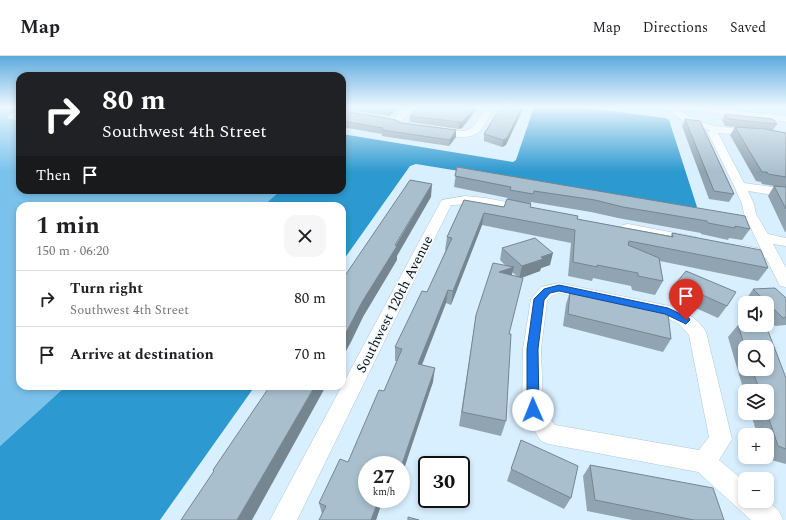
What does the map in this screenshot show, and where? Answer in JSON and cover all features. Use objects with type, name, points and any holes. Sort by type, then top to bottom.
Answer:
[{"type":"street","points":[[429,129],[471,133],[476,129]]},
{"type":"street","points":[[784,137],[715,129],[713,133],[740,186],[748,204],[750,214],[786,282]]},
{"type":"street","points":[[740,186],[786,193]]},
{"type":"street","name":"Southwest 120th Avenue","points":[[283,520],[446,203],[454,200],[467,199],[537,212]]},
{"type":"street","points":[[615,226],[700,242]]},
{"type":"street","points":[[764,238],[786,242]]},
{"type":"street","points":[[732,247],[771,254]]},
{"type":"street","points":[[704,462],[721,439],[697,332],[686,320],[668,311],[567,289],[559,288],[547,291],[539,299],[532,349],[533,410],[549,434],[704,462],[738,492]]},
{"type":"street","points":[[757,508],[770,520]]},
{"type":"shaded area","points":[[0,129],[16,129],[16,194],[276,194],[268,202],[16,202],[16,390],[62,390],[0,446]]},
{"type":"shaded area","points":[[527,129],[672,129],[697,207],[694,209],[416,164],[410,166],[346,256],[346,202],[268,202],[276,194],[346,194],[346,135],[513,162],[516,160]]},
{"type":"shaded area","points":[[62,390],[252,390],[160,520],[0,520],[0,446]]},
{"type":"building","points":[[383,129],[446,129],[456,130],[450,140],[382,130]]},
{"type":"building","points":[[487,129],[512,129],[507,138],[503,140],[484,134]]},
{"type":"building","points":[[689,129],[704,129],[734,194],[714,191]]},
{"type":"building","points":[[736,129],[765,129],[786,133],[786,177],[762,172]]},
{"type":"building","points":[[457,167],[745,216],[750,229],[708,223],[707,221],[623,207],[595,200],[534,191],[533,194],[510,190],[511,187],[455,176]]},
{"type":"building","points":[[410,180],[432,184],[395,245],[397,246],[362,302],[346,332],[346,274]]},
{"type":"building","points":[[774,186],[786,187],[786,209]]},
{"type":"building","points":[[507,199],[531,204],[530,207],[578,216],[577,219],[673,237],[672,233],[761,250],[768,268],[629,241],[628,245],[659,258],[663,281],[638,276],[638,273],[573,262],[575,230],[484,213],[453,291],[448,290],[418,364],[435,368],[405,456],[358,456],[358,508],[376,508],[371,520],[319,520],[326,506],[319,503],[340,459],[348,462],[379,390],[384,391],[402,349],[395,347],[422,291],[427,292],[452,238],[447,237],[464,200],[504,207]]},
{"type":"building","points":[[535,238],[553,253],[541,257],[543,259],[522,266],[502,248]]},
{"type":"building","points":[[493,263],[514,267],[499,272],[523,278],[509,334],[511,334],[506,421],[462,412],[476,315]]},
{"type":"building","points":[[686,271],[736,292],[727,306],[676,283]]},
{"type":"building","points":[[775,288],[786,298],[786,317],[783,318],[774,309],[774,296],[760,296],[753,289]]},
{"type":"building","points":[[570,292],[668,314],[671,339],[568,314]]},
{"type":"building","points":[[740,332],[768,332],[771,340],[743,340]]},
{"type":"building","points":[[774,347],[786,378],[786,449],[778,446],[774,434],[774,428],[772,428],[769,420],[774,420],[774,384],[757,384],[755,376],[774,376]]},
{"type":"building","points":[[267,390],[313,390],[237,520],[181,520],[214,471],[213,470]]},
{"type":"building","points":[[521,440],[578,466],[571,498],[511,469]]},
{"type":"building","points":[[590,465],[713,488],[724,520],[694,520],[595,500]]},
{"type":"building","points":[[408,517],[419,520],[408,520]]},
{"type":"route","points":[[533,410],[532,349],[539,299],[547,291],[559,288],[574,291],[668,311],[686,320]]}]
